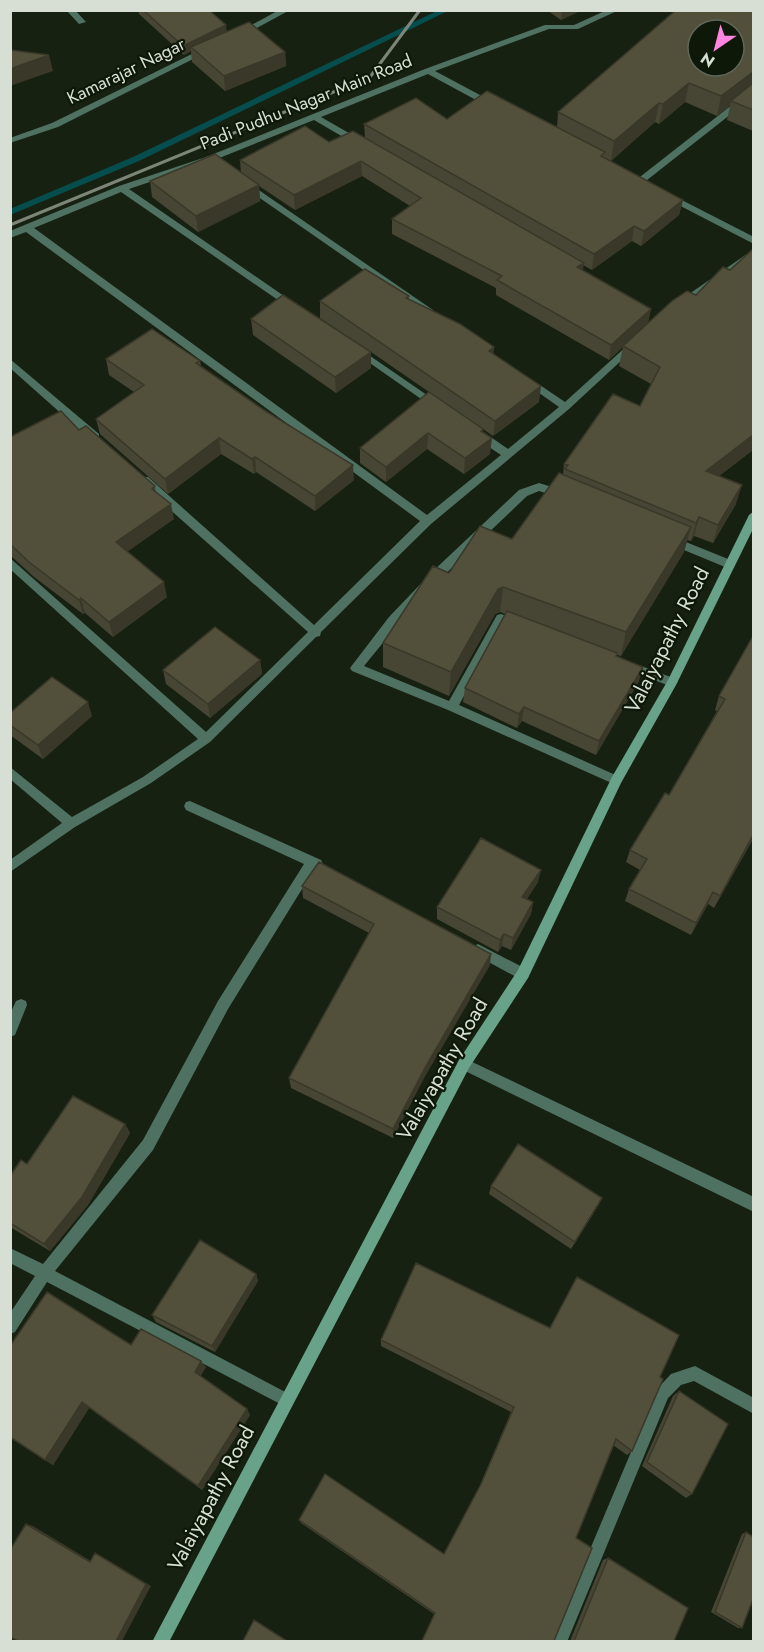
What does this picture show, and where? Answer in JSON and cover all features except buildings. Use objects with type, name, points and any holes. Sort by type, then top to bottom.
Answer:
[{"type":"main road","name":"Valaiyapathy Road","points":[[160,1641],[464,1064],[523,974],[616,780],[672,682],[753,515]]},
{"type":"street","points":[[70,10],[82,22]]},
{"type":"street","points":[[227,40],[286,10]]},
{"type":"street","name":"Padi Pudhu Nagar Main Road","points":[[10,235],[122,188],[209,159],[428,71],[548,27],[575,27],[615,10]]},
{"type":"street","name":"Kamarajar Nagar","points":[[10,141],[56,125],[216,45]]},
{"type":"street","points":[[428,71],[502,110]]},
{"type":"street","points":[[639,182],[753,92]]},
{"type":"street","points":[[315,117],[366,146]]},
{"type":"street","points":[[209,159],[219,166]]},
{"type":"street","points":[[629,176],[650,187]]},
{"type":"street","points":[[238,179],[441,320]]},
{"type":"street","points":[[122,188],[305,314]]},
{"type":"street","points":[[660,192],[753,242]]},
{"type":"street","points":[[27,228],[427,521]]},
{"type":"street","points":[[672,310],[753,252]]},
{"type":"street","points":[[10,867],[71,823],[147,780],[206,739],[427,521],[566,407],[639,339]]},
{"type":"street","points":[[353,348],[449,414]]},
{"type":"street","points":[[10,362],[107,447]]},
{"type":"street","points":[[518,374],[566,407]]},
{"type":"street","points":[[468,428],[507,454]]},
{"type":"street","points":[[133,470],[316,633]]},
{"type":"street","points":[[572,498],[539,487],[523,493],[435,575],[378,637],[356,668],[452,707],[616,780]]},
{"type":"street","points":[[656,533],[729,564]]},
{"type":"street","points":[[10,562],[206,739]]},
{"type":"street","points":[[452,707],[501,618],[522,626]]},
{"type":"street","points":[[619,662],[672,682]]},
{"type":"street","points":[[10,772],[71,823]]},
{"type":"street","points":[[190,806],[333,873]]},
{"type":"street","points":[[10,1327],[44,1274],[148,1145],[223,1005],[312,862]]},
{"type":"street","points":[[470,946],[523,974]]},
{"type":"street","points":[[10,1031],[21,1005]]},
{"type":"street","points":[[464,1064],[753,1205]]},
{"type":"street","points":[[10,1255],[286,1400]]},
{"type":"street","points":[[559,1641],[663,1393],[676,1379],[695,1373],[753,1407]]},
{"type":"waterway","points":[[10,212],[136,159],[446,10]]},
{"type":"railway","points":[[10,225],[370,77],[420,10]]}]
